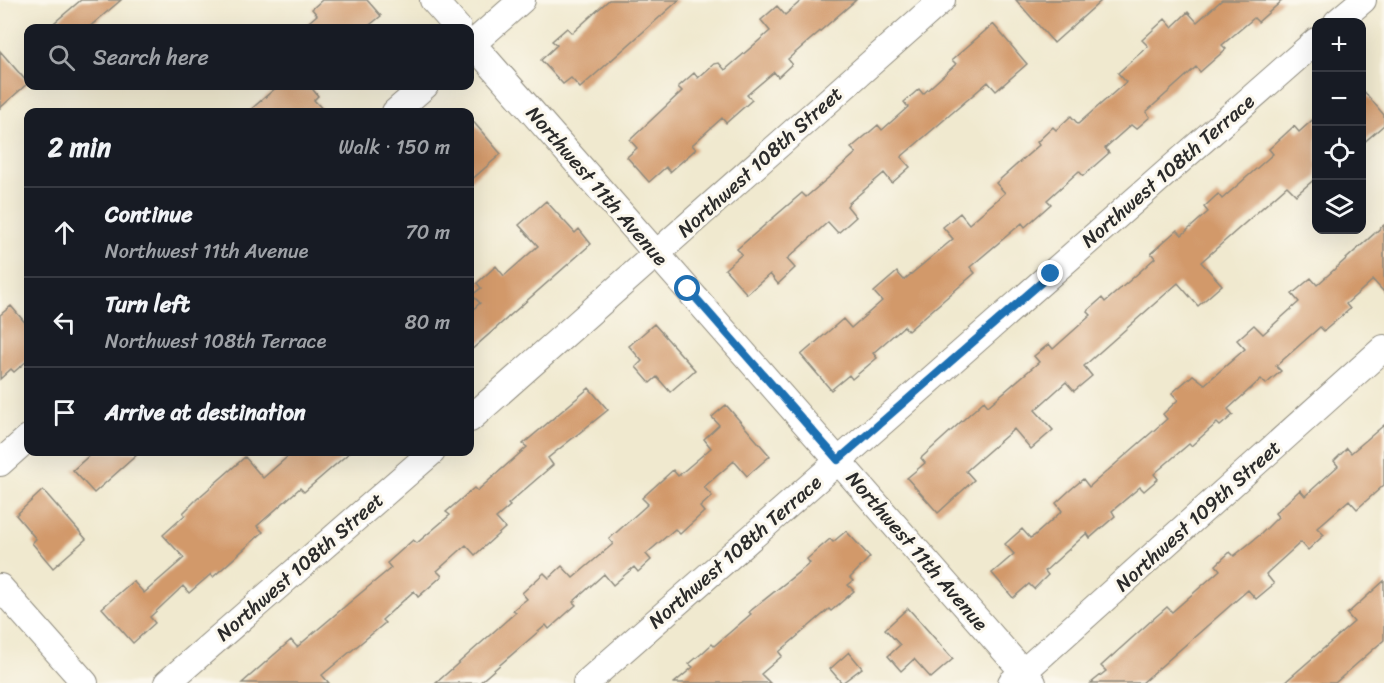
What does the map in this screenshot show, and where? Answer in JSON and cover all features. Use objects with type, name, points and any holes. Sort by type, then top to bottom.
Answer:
[{"type":"street","name":"Northwest 11th Avenue","points":[[434,0],[454,24]]},
{"type":"street","points":[[474,35],[522,0]]},
{"type":"street","name":"Northwest 108th Street","points":[[474,415],[942,0]]},
{"type":"street","points":[[1342,18],[1363,0]]},
{"type":"street","name":"Northwest 108th Terrace","points":[[586,683],[1312,45]]},
{"type":"street","name":"Northwest 11th Avenue","points":[[474,48],[838,460],[1022,679]]},
{"type":"street","points":[[400,108],[420,90]]},
{"type":"street","name":"Northwest 109th Street","points":[[1022,679],[1384,348]]},
{"type":"street","points":[[0,463],[24,442]]},
{"type":"street","name":"Northwest 108th Street","points":[[167,683],[427,456]]},
{"type":"street","points":[[0,587],[85,683]]},
{"type":"building","points":[[81,0],[121,0],[93,24],[53,24]]},
{"type":"building","points":[[322,0],[367,0],[381,16],[371,24],[307,24],[317,15],[312,9]]},
{"type":"building","points":[[609,0],[679,0],[580,88],[571,78],[563,84],[541,60],[557,45],[552,41],[567,28],[572,33]]},
{"type":"building","points":[[802,0],[856,0],[788,59],[792,64],[778,77],[774,72],[747,95],[752,100],[726,123],[722,118],[692,145],[696,149],[670,172],[666,167],[649,182],[627,157],[637,148],[630,140],[682,91],[678,87],[694,73],[698,78],[714,64],[719,63],[725,70],[770,31],[761,20],[777,6],[785,15]]},
{"type":"building","points":[[1016,0],[1102,0],[1054,43]]},
{"type":"building","points":[[1222,0],[1283,0],[1258,22],[1254,18],[1222,45],[1226,49],[1200,72],[1196,67],[1146,112],[1150,117],[1136,129],[1131,125],[1105,148],[1109,153],[1083,176],[1079,171],[1047,200],[1051,204],[1025,227],[1022,223],[970,267],[975,273],[908,331],[904,326],[873,353],[877,358],[852,379],[849,375],[831,390],[801,355],[843,319],[851,328],[882,301],[874,292],[897,272],[904,280],[953,239],[943,227],[960,213],[969,224],[1005,193],[996,183],[1039,145],[1037,142],[1053,127],[1056,130],[1071,116],[1078,124],[1126,82],[1118,73],[1148,46],[1142,40],[1165,19],[1172,27],[1188,12],[1197,22]]},
{"type":"building","points":[[993,24],[1027,64],[996,91],[988,82],[901,157],[910,167],[892,183],[884,173],[849,203],[847,206],[856,217],[838,233],[828,222],[787,259],[795,268],[778,284],[770,274],[747,294],[725,269],[742,254],[737,249],[802,193],[806,197],[827,179],[856,153],[851,148],[878,125],[882,130],[908,107],[904,102],[919,89],[923,94],[956,64],[952,60]]},
{"type":"building","points":[[0,51],[24,78],[24,87],[0,108]]},
{"type":"building","points":[[273,90],[313,90],[318,96],[314,100],[321,108],[253,108]]},
{"type":"building","points":[[1366,94],[1384,115],[1384,125],[1366,141]]},
{"type":"building","points":[[1312,120],[1312,181],[1296,195],[1287,186],[1201,262],[1222,285],[1198,306],[1178,283],[1084,366],[1092,376],[1074,391],[1066,382],[1035,410],[1053,430],[1031,449],[1014,429],[966,471],[974,480],[938,513],[907,478],[925,463],[921,458],[984,401],[988,406],[1039,362],[1034,356],[1049,344],[1053,349],[1091,315],[1087,311],[1102,298],[1105,302],[1155,258],[1151,253],[1177,230],[1182,235],[1208,212],[1204,207],[1218,194],[1222,199],[1273,154],[1269,149],[1294,126],[1299,132]]},
{"type":"building","points":[[474,123],[501,154],[474,178]]},
{"type":"building","points":[[546,201],[575,233],[579,229],[591,244],[474,347],[474,308],[480,303],[474,297],[474,293],[481,288],[477,283],[496,266],[504,276],[538,246],[519,225]]},
{"type":"building","points":[[1384,225],[1384,292],[1373,280],[1346,304],[1350,309],[1324,331],[1320,327],[1276,366],[1281,371],[1266,384],[1261,379],[1228,409],[1233,415],[1220,426],[1217,423],[1154,474],[1158,479],[1144,491],[1140,487],[1112,511],[1115,516],[1090,538],[1087,533],[1045,571],[1048,575],[1034,589],[1029,584],[1013,598],[992,573],[1014,554],[1005,544],[1022,529],[1030,538],[1034,536],[1062,511],[1056,503],[1069,491],[1083,479],[1089,487],[1167,419],[1163,414],[1178,400],[1172,393],[1193,375],[1205,384],[1245,349],[1237,340],[1254,325],[1263,334],[1299,302],[1292,294],[1311,278],[1317,285]]},
{"type":"building","points":[[11,306],[24,321],[24,363],[14,372],[11,369],[0,379],[0,315]]},
{"type":"building","points":[[654,324],[695,370],[670,392],[657,377],[650,383],[636,367],[642,361],[629,346]]},
{"type":"building","points":[[589,388],[608,410],[548,458],[553,465],[508,504],[510,506],[496,518],[505,528],[475,555],[466,545],[437,571],[442,576],[418,597],[414,591],[382,620],[385,623],[322,675],[329,683],[242,683],[291,640],[297,647],[391,568],[387,563],[413,540],[417,543],[450,515],[446,512],[474,488],[477,491],[527,447],[523,444]]},
{"type":"building","points":[[726,405],[770,456],[747,476],[734,461],[704,487],[712,496],[700,507],[704,512],[680,534],[675,529],[646,554],[651,560],[638,572],[634,567],[613,585],[604,574],[573,602],[576,605],[549,629],[546,625],[479,683],[436,683],[516,612],[513,610],[527,599],[522,593],[544,573],[549,578],[562,566],[573,578],[613,544],[609,539],[648,504],[642,498],[673,470],[678,476],[711,448],[704,439],[719,425],[712,417]]},
{"type":"building","points":[[1384,425],[1384,485],[1357,509],[1349,500],[1317,528],[1324,535],[1308,550],[1301,542],[1266,574],[1274,584],[1256,599],[1248,590],[1142,683],[1091,683],[1106,671],[1101,666],[1152,620],[1167,607],[1172,612],[1220,570],[1216,565],[1230,552],[1234,556],[1261,534],[1278,517],[1275,513],[1300,490],[1305,496],[1338,466],[1334,461],[1347,448],[1351,453]]},
{"type":"building","points":[[89,456],[136,456],[94,493],[73,470]]},
{"type":"building","points":[[288,456],[345,456],[304,492],[300,488],[257,526],[263,532],[213,577],[211,574],[189,593],[183,586],[150,617],[155,623],[133,643],[102,608],[133,581],[144,593],[184,558],[163,535],[185,515],[183,513],[197,499],[245,457],[263,478]]},
{"type":"building","points":[[43,490],[86,539],[53,568],[32,543],[36,539],[16,515]]},
{"type":"building","points":[[846,531],[870,557],[850,578],[853,581],[848,585],[854,591],[831,611],[829,609],[779,652],[782,656],[761,674],[770,683],[674,683],[693,667],[689,664],[712,644],[714,646],[751,614],[749,612],[810,563],[807,559],[830,539],[833,542]]},
{"type":"building","points":[[1384,581],[1384,640],[1335,683],[1284,683],[1354,622],[1347,614]]},
{"type":"building","points":[[908,608],[953,659],[931,678],[914,659],[901,671],[888,656],[900,645],[885,629]]},
{"type":"building","points":[[849,652],[862,668],[842,683],[830,669]]},
{"type":"route","points":[[688,289],[838,460],[1051,274]]}]
